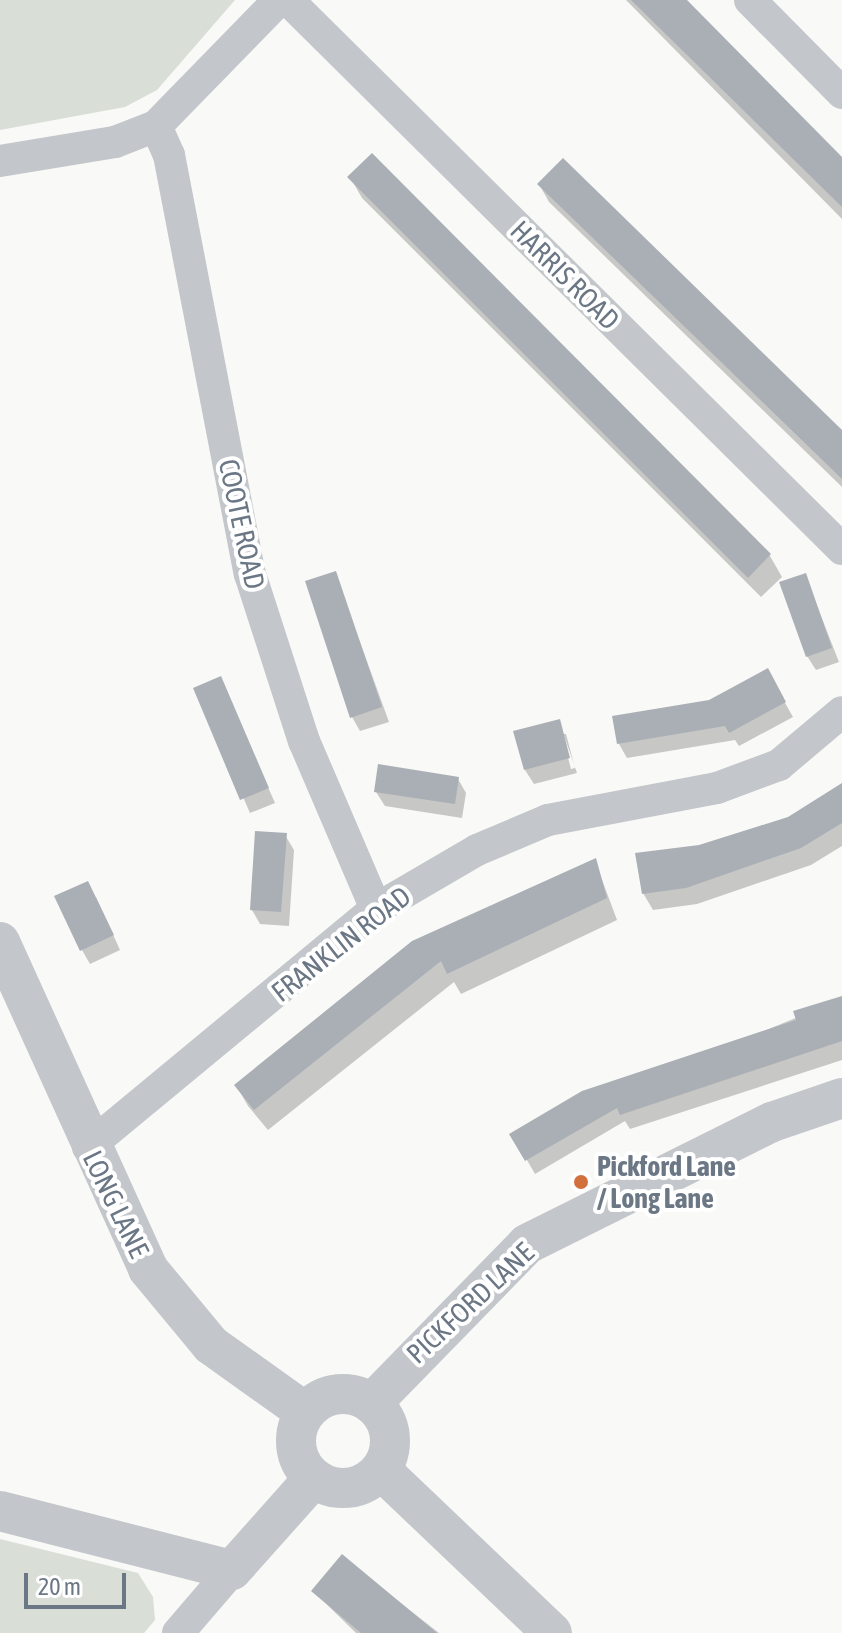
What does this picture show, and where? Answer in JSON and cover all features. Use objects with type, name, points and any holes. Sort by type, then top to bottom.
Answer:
[{"type":"street","points":[[0,161],[115,142],[156,126],[279,0]]},
{"type":"street","name":"HARRIS ROAD","points":[[288,0],[842,549]]},
{"type":"street","points":[[750,0],[842,93]]},
{"type":"street","name":"COOTE ROAD","points":[[156,126],[169,155],[250,574],[304,741],[376,909]]},
{"type":"street","name":"FRANKLIN ROAD","points":[[88,1147],[376,909],[477,850],[548,820],[717,788],[779,765],[842,712]]},
{"type":"street","name":"LONG LANE","points":[[0,942],[88,1147],[148,1269],[211,1345],[305,1412]]},
{"type":"street","name":"PICKFORD LANE","points":[[372,1403],[527,1244],[772,1122],[842,1098]]},
{"type":"street","points":[[337,1393],[372,1403],[390,1435],[381,1470],[350,1488],[314,1478],[296,1447],[305,1412],[337,1393]]},
{"type":"street","points":[[381,1470],[552,1633]]},
{"type":"street","points":[[178,1633],[314,1478]]},
{"type":"street","points":[[0,1511],[232,1570]]},
{"type":"shaded area","points":[[0,0],[235,0],[157,90],[125,107],[0,130]]},
{"type":"shaded area","points":[[0,1539],[138,1573],[153,1597],[155,1620],[144,1633],[0,1633]]},
{"type":"building","points":[[631,0],[687,0],[842,157],[842,207]]},
{"type":"building","points":[[372,153],[771,554],[748,578],[347,177]]},
{"type":"building","points":[[563,158],[842,430],[842,479],[537,184]]},
{"type":"building","points":[[336,571],[382,707],[350,718],[305,581]]},
{"type":"building","points":[[806,573],[832,648],[806,657],[779,582]]},
{"type":"building","points":[[768,668],[786,702],[729,733],[725,726],[617,744],[612,716],[709,700]]},
{"type":"building","points":[[221,676],[269,788],[240,800],[193,688]]},
{"type":"building","points":[[560,719],[570,758],[524,770],[513,731]]},
{"type":"building","points":[[378,764],[459,777],[455,804],[374,792]]},
{"type":"building","points":[[842,783],[842,823],[801,848],[686,888],[642,894],[635,853],[699,845],[788,817]]},
{"type":"building","points":[[255,831],[287,833],[281,912],[250,910]]},
{"type":"building","points":[[596,858],[607,898],[447,974],[441,961],[254,1110],[234,1085],[412,941]]},
{"type":"building","points":[[88,881],[114,935],[80,951],[54,896]]},
{"type":"building","points":[[842,996],[842,1041],[620,1115],[617,1108],[525,1161],[509,1134],[582,1091],[796,1020],[793,1011]]},
{"type":"building","points":[[342,1554],[437,1633],[361,1633],[311,1591]]},
{"type":"place","name":"Pickford Lane / Long Lane","points":[[581,1182]]}]
